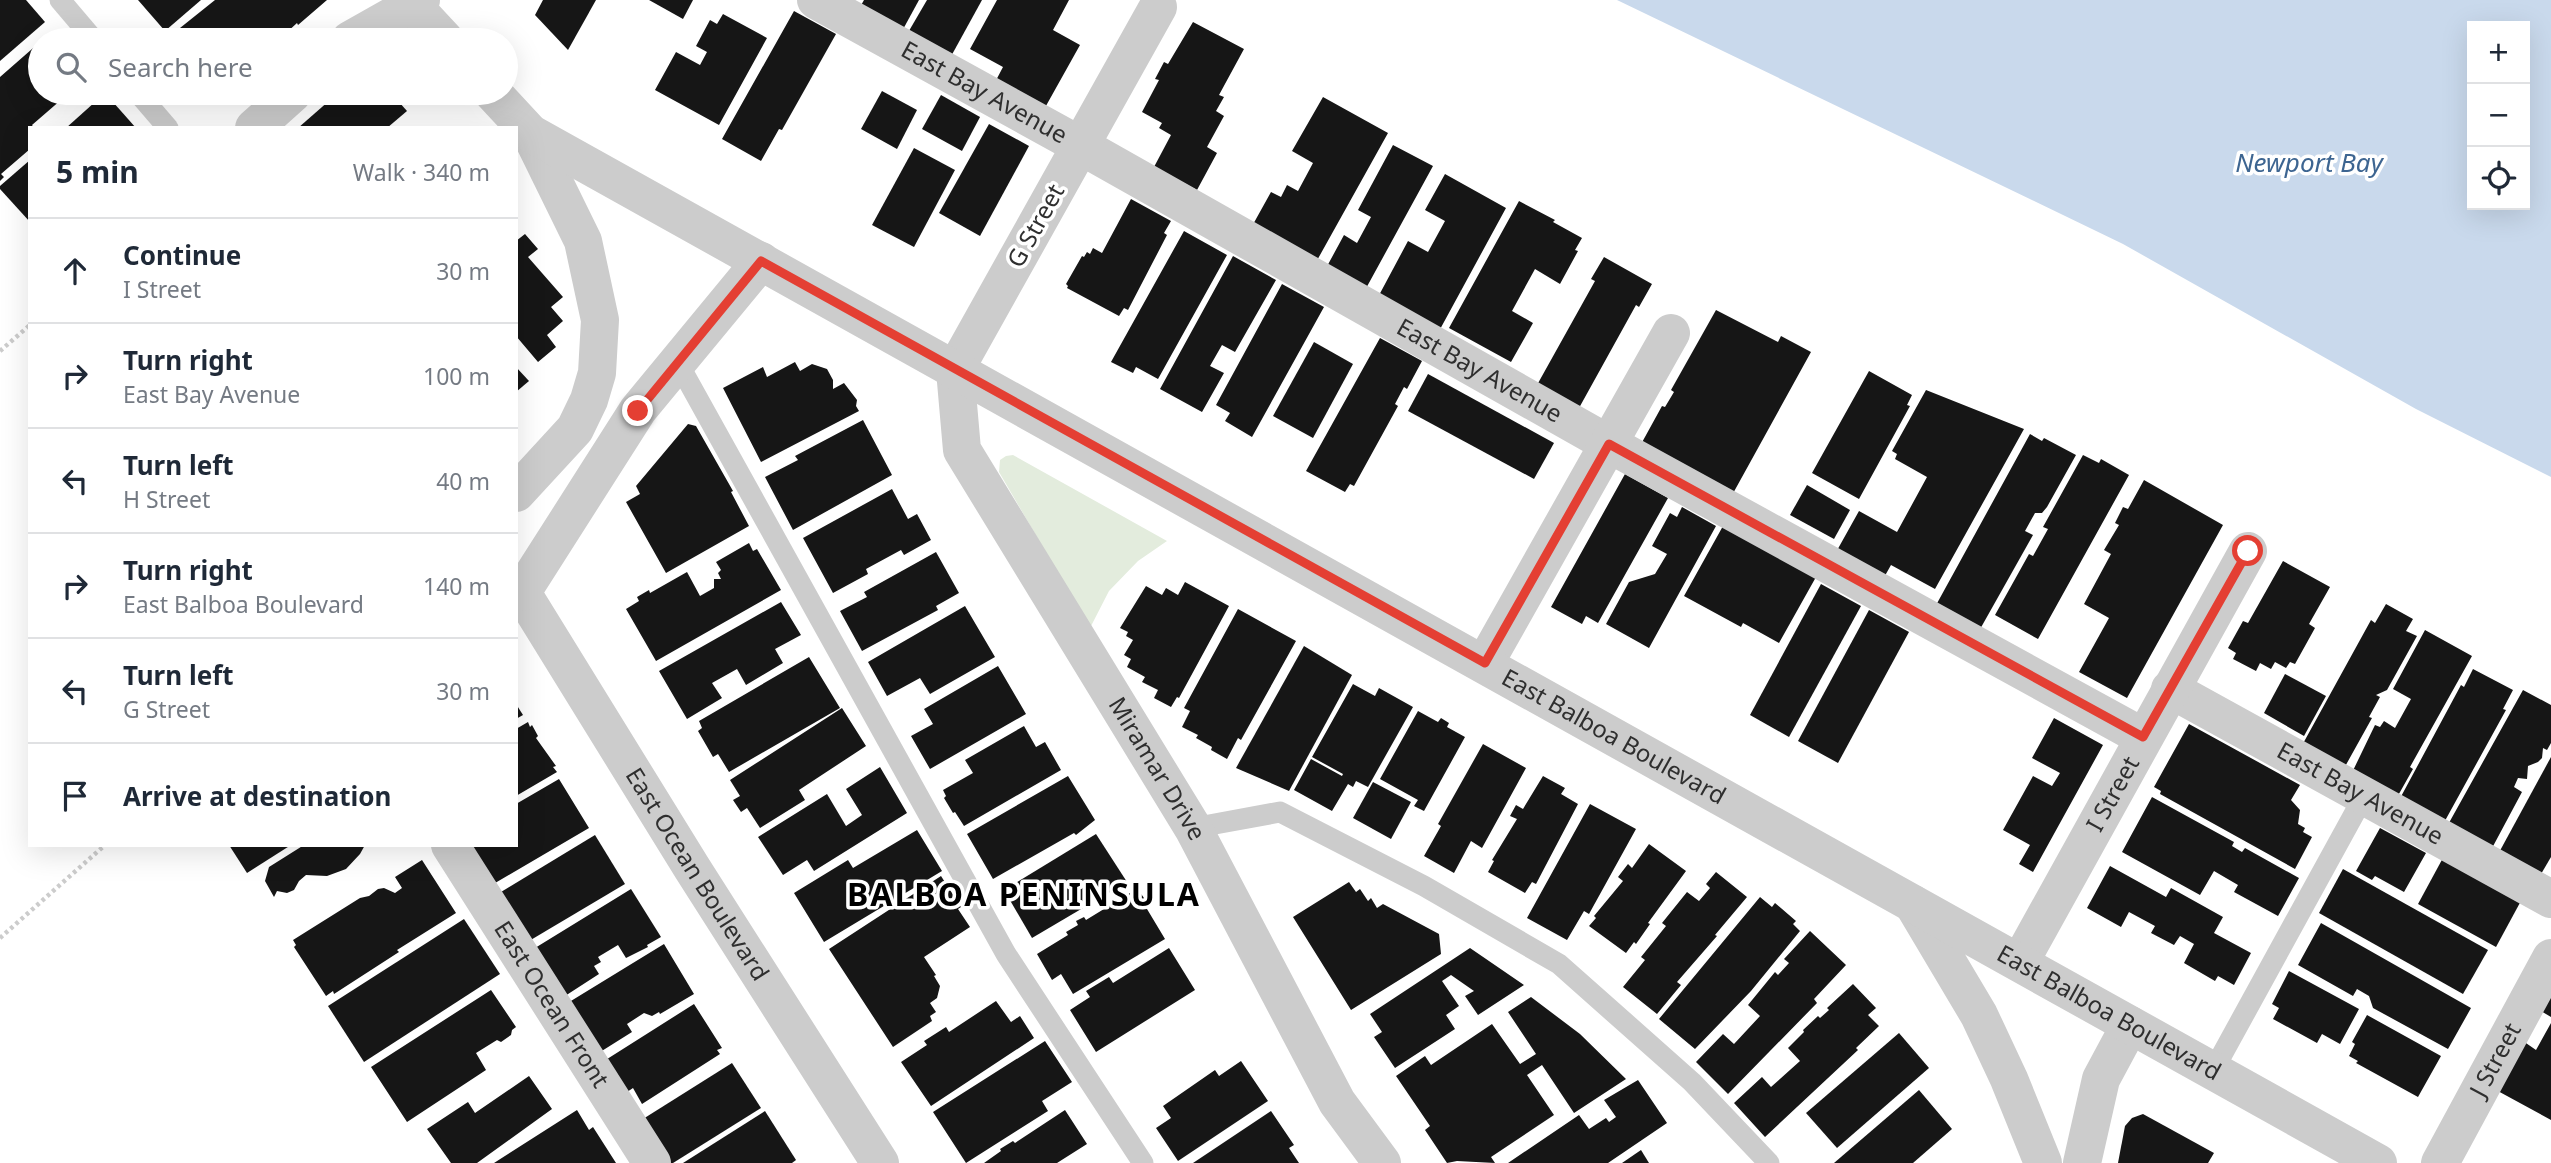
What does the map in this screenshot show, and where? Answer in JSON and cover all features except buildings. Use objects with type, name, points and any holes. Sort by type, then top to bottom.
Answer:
[{"type":"street","name":"East Bay Avenue","points":[[816,0],[1609,444],[2143,737]]},
{"type":"street","points":[[370,28],[414,1],[435,28]]},
{"type":"street","name":"G Street","points":[[955,370],[1158,7]]},
{"type":"street","points":[[256,126],[280,105]]},
{"type":"street","name":"East Balboa Boulevard","points":[[505,105],[530,133],[2378,1163]]},
{"type":"street","points":[[518,491],[575,429],[589,400],[597,373],[600,320],[583,241],[530,133]]},
{"type":"street","points":[[519,587],[638,411],[761,261]]},
{"type":"street","points":[[1485,663],[1671,333]]},
{"type":"street","name":"Miramar Drive","points":[[955,370],[962,450],[1193,828],[1337,1102],[1381,1163]]},
{"type":"street","name":"I Street","points":[[2020,962],[2248,551]]},
{"type":"street","name":"East Ocean Boulevard","points":[[519,587],[692,868],[880,1163]]},
{"type":"street","name":"East Bay Avenue","points":[[2170,689],[2551,899]]},
{"type":"street","name":"East Ocean Front","points":[[451,847],[652,1163]]},
{"type":"street","points":[[1913,904],[1979,1015],[2009,1079],[2043,1163]]},
{"type":"street","name":"J Street","points":[[2440,1163],[2551,958]]},
{"type":"street","points":[[2082,1163],[2101,1079],[2130,1025]]},
{"type":"lane","points":[[60,0],[84,28]]},
{"type":"lane","points":[[148,105],[166,126]]},
{"type":"lane","points":[[678,363],[1006,954],[1143,1163]]},
{"type":"lane","points":[[2213,1071],[2364,796]]},
{"type":"lane","points":[[1193,828],[1280,811],[1435,892],[1559,964],[1692,1082],[1769,1163]]},
{"type":"path","points":[[0,351],[28,327]]},
{"type":"path","points":[[0,938],[104,847]]},
{"type":"green space","points":[[1013,455],[1167,541],[1138,561],[1109,591],[1090,628],[999,472],[1000,460]]},
{"type":"water","name":"Newport Bay","points":[[1617,0],[2551,0],[2551,477],[2416,409],[2123,244]]},
{"type":"district","name":"BALBOA PENINSULA","points":[[1024,895]]},
{"type":"route","points":[[638,411],[761,261],[1485,663],[1609,444],[2143,737],[2248,551]]}]
